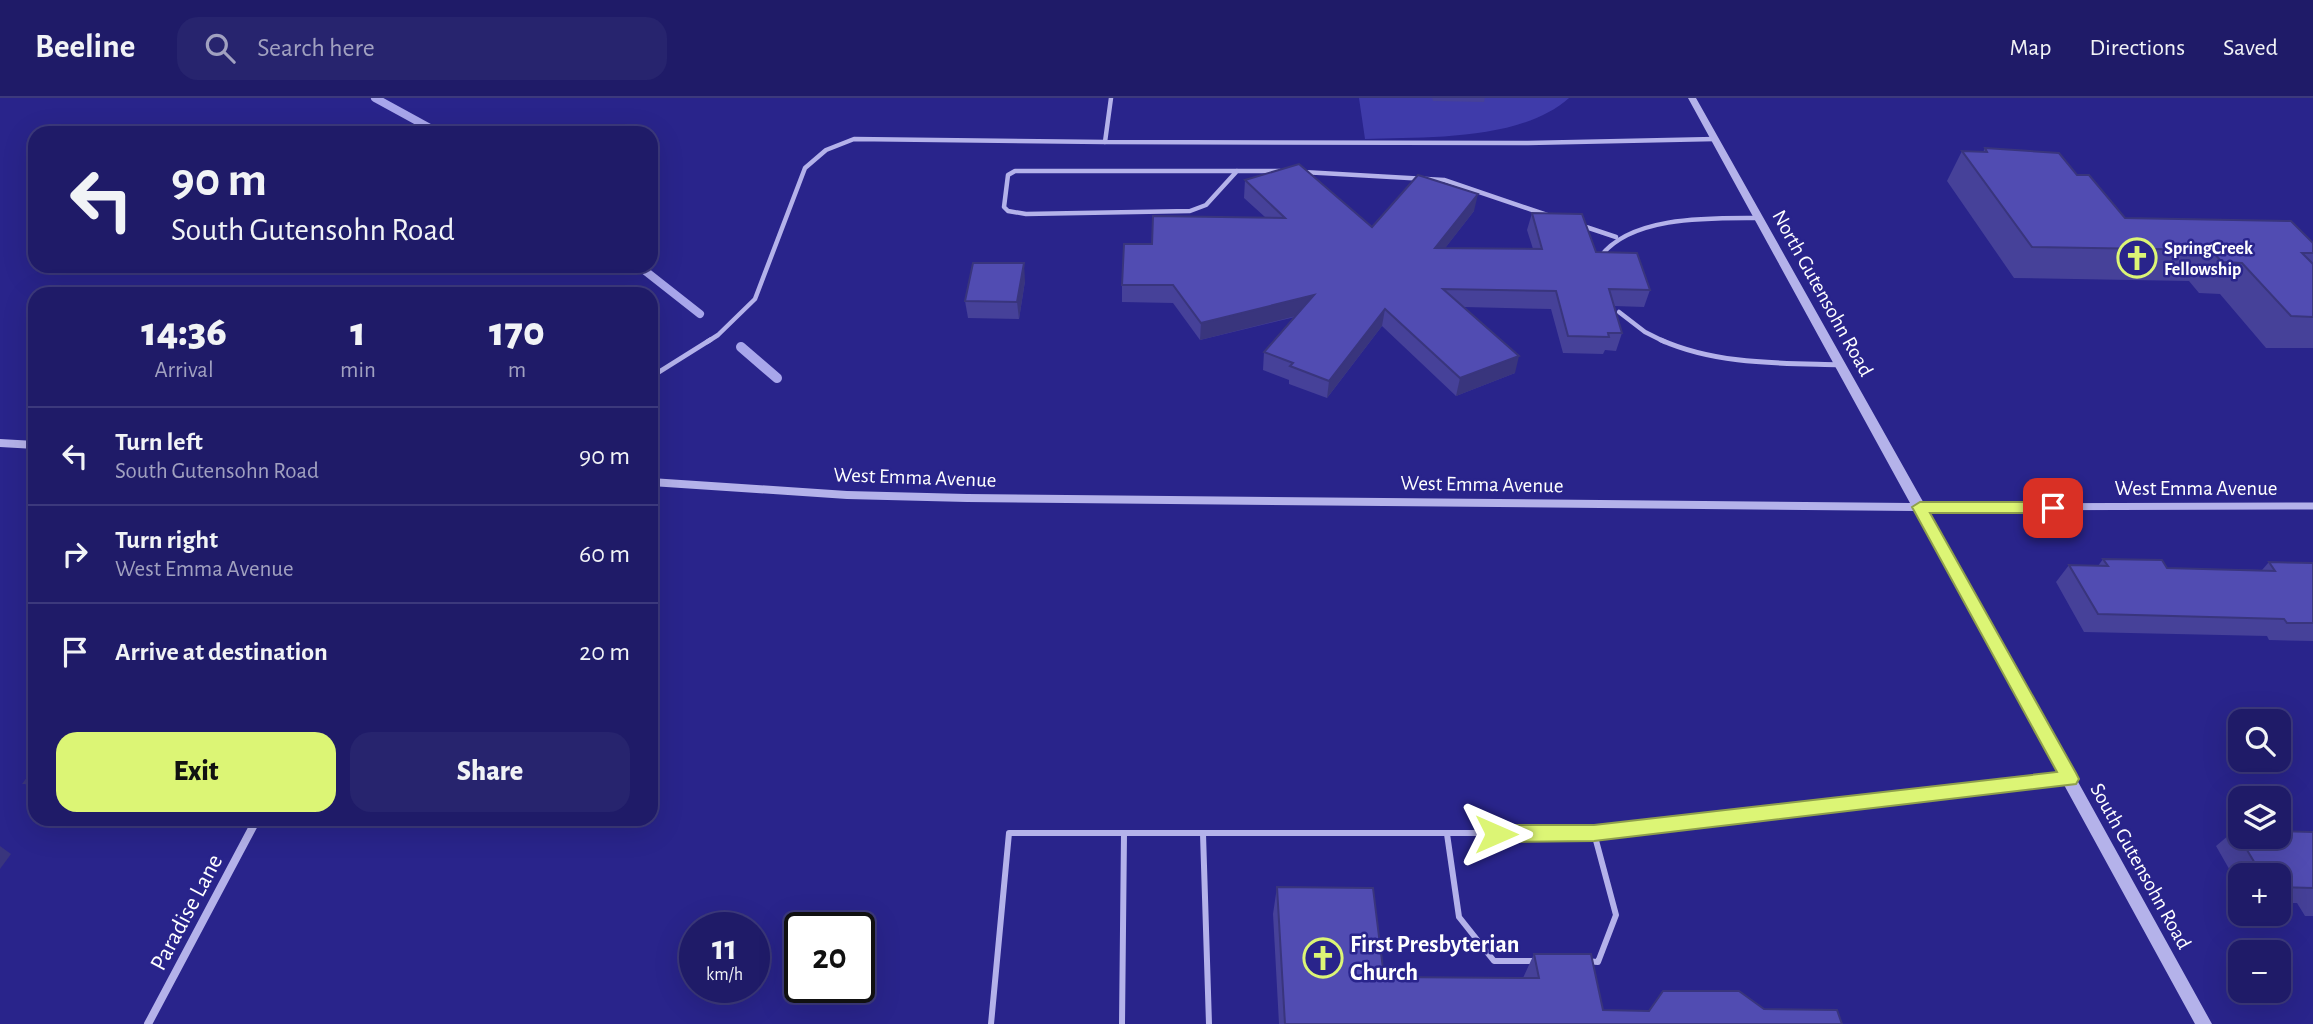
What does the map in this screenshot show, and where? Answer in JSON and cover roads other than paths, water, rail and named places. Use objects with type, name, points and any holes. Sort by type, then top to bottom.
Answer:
[{"type":"street","name":"North Gutensohn Road","points":[[1692,98],[1920,507]]},
{"type":"street","points":[[0,443],[28,445]]},
{"type":"street","name":"West Emma Avenue","points":[[658,482],[847,495],[967,498],[1920,507],[2313,506]]},
{"type":"street","name":"South Gutensohn Road","points":[[1920,507],[2204,1024]]},
{"type":"street","name":"Paradise Lane","points":[[148,1024],[253,826]]},
{"type":"lane","points":[[1105,142],[1111,98]]},
{"type":"lane","points":[[658,373],[718,335],[755,299],[805,169],[826,150],[854,139],[1528,144],[1715,139]]},
{"type":"lane","points":[[1237,171],[1206,205],[1190,212],[1026,214],[1008,212],[1004,207],[1008,175],[1015,171],[1237,171],[1286,171]]},
{"type":"lane","points":[[1298,172],[1444,180],[1555,218]]},
{"type":"lane","points":[[1599,260],[1603,248],[1616,237],[1661,225],[1718,218],[1760,218]]},
{"type":"lane","points":[[1580,226],[1616,237]]},
{"type":"lane","points":[[1619,312],[1655,338],[1699,352],[1766,363],[1841,365]]},
{"type":"lane","points":[[991,1024],[1009,833],[1594,833],[2070,779]]},
{"type":"lane","points":[[1572,961],[1598,962],[1616,915],[1594,833]]},
{"type":"lane","points":[[1122,1024],[1124,834]]},
{"type":"lane","points":[[1203,834],[1209,1024]]},
{"type":"lane","points":[[1447,834],[1459,917],[1494,961],[1546,961]]},
{"type":"waterway","points":[[375,98],[426,126]]},
{"type":"waterway","points":[[648,273],[700,314]]},
{"type":"waterway","points":[[741,347],[777,378]]},
{"type":"place","name":"SpringCreek Fellowship","points":[[2137,258]]},
{"type":"place","name":"First Presbyterian Church","points":[[1323,958]]}]
